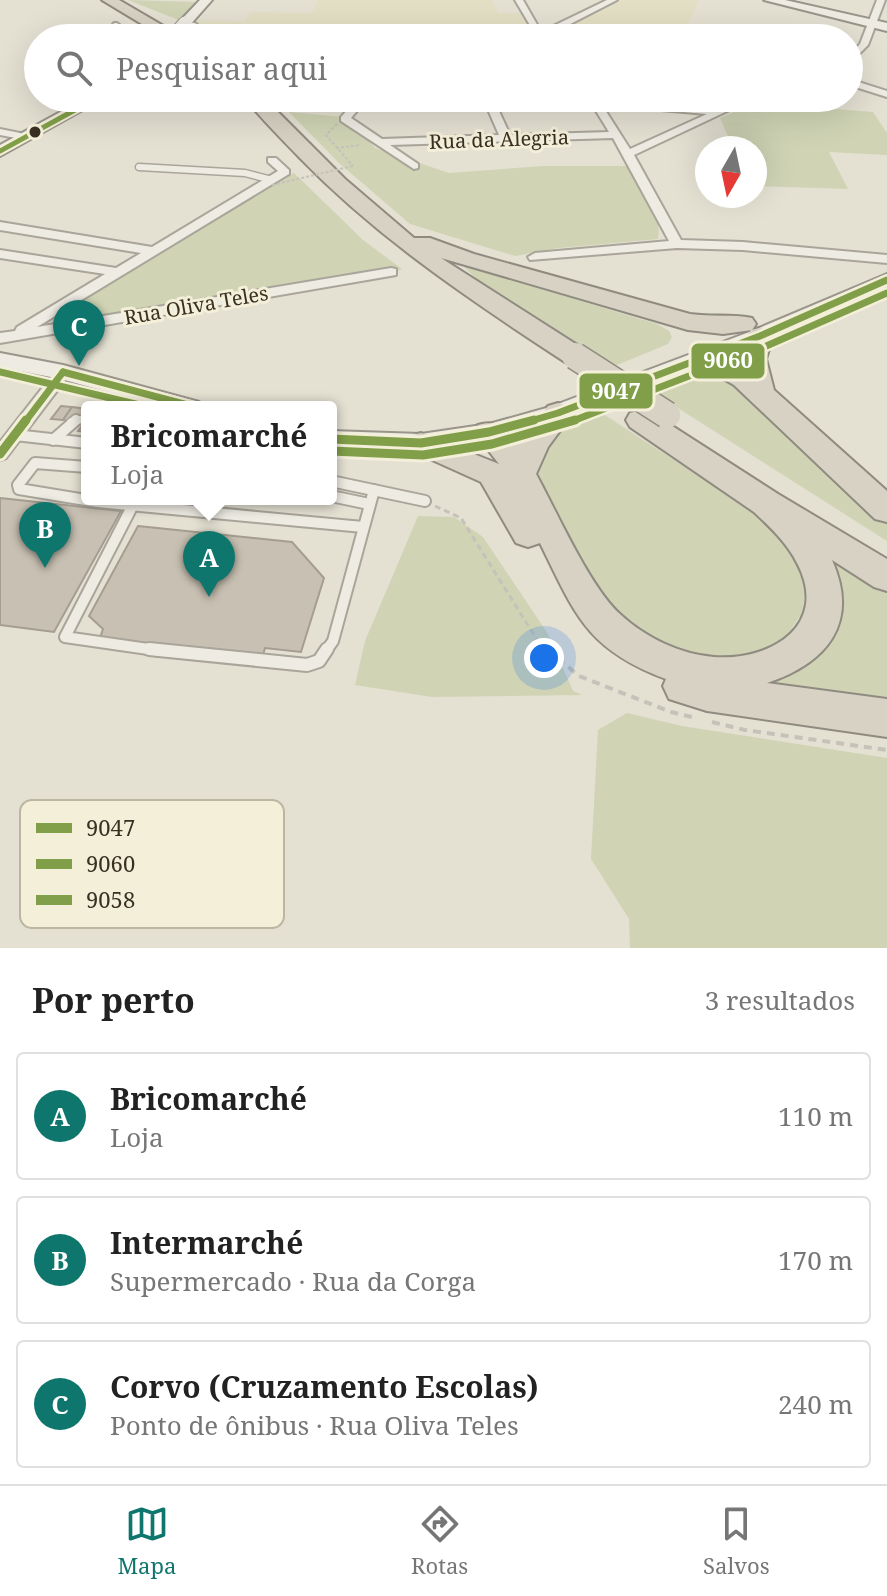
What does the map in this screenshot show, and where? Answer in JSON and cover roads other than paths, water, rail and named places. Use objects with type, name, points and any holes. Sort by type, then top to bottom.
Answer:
[{"type":"highway","points":[[95,0],[137,24]]},
{"type":"highway","points":[[109,0],[150,24]]},
{"type":"highway","points":[[252,112],[323,189],[437,284],[654,418],[887,554]]},
{"type":"highway","points":[[268,112],[340,186],[390,230],[563,359]]},
{"type":"highway","points":[[390,230],[466,259],[657,313],[709,325],[751,330],[753,347],[750,364],[761,395]]},
{"type":"highway","points":[[657,313],[677,325],[684,355],[744,379],[887,510]]},
{"type":"highway","points":[[507,474],[558,413]]},
{"type":"highway","points":[[496,422],[487,454],[507,474],[594,614],[624,639],[669,664],[710,674],[748,672],[782,661],[810,642],[825,617],[825,588],[812,555],[793,528],[766,503],[654,418]]},
{"type":"highway","points":[[421,443],[507,474],[582,629],[627,663],[661,680],[707,693],[887,718]]},
{"type":"highway","points":[[766,503],[887,577]]},
{"type":"main road","points":[[185,23],[206,0]]},
{"type":"main road","points":[[770,0],[887,27]]},
{"type":"main road","points":[[0,151],[72,112]]},
{"type":"main road","points":[[337,439],[421,443],[496,422],[751,330],[882,267]]},
{"type":"main road","points":[[337,428],[396,430],[459,422],[496,422],[558,413],[684,355]]},
{"type":"main road","points":[[0,360],[63,372],[169,401]]},
{"type":"street","points":[[519,0],[533,24]]},
{"type":"street","points":[[568,24],[613,0]]},
{"type":"street","points":[[870,0],[887,2]]},
{"type":"street","points":[[863,46],[881,0]]},
{"type":"street","points":[[863,86],[887,94]]},
{"type":"street","name":"Rua da Alegria","points":[[351,112],[345,119],[414,166]]},
{"type":"street","points":[[494,112],[506,139]]},
{"type":"street","points":[[601,112],[677,244]]},
{"type":"street","points":[[628,154],[723,112]]},
{"type":"street","points":[[0,132],[26,137]]},
{"type":"street","name":"Rua da Alegria","points":[[383,142],[615,135]]},
{"type":"street","points":[[4,340],[272,182],[285,172],[272,160]]},
{"type":"street","points":[[0,226],[155,251]]},
{"type":"street","points":[[535,257],[677,244],[743,246],[882,267]]},
{"type":"street","points":[[0,254],[119,272]]},
{"type":"street","name":"Rua Oliva Teles","points":[[4,340],[391,272]]},
{"type":"street","points":[[0,454],[63,372]]},
{"type":"lane","points":[[139,167],[245,173],[272,182]]},
{"type":"lane","points":[[53,440],[73,420],[81,419]]},
{"type":"lane","points":[[15,435],[81,442]]},
{"type":"lane","points":[[81,467],[35,463],[18,485],[19,489],[81,499]]},
{"type":"lane","points":[[337,482],[425,501]]},
{"type":"lane","points":[[133,505],[65,637],[180,654],[307,665],[319,661],[333,641],[374,490]]},
{"type":"lane","points":[[337,497],[369,504]]},
{"type":"lane","points":[[170,505],[363,527]]},
{"type":"place","name":"Corvo (Cruzamento Escolas)","points":[[79,366]]},
{"type":"place","name":"Intermarché","points":[[45,568]]},
{"type":"place","name":"Bricomarché","points":[[209,597]]}]
